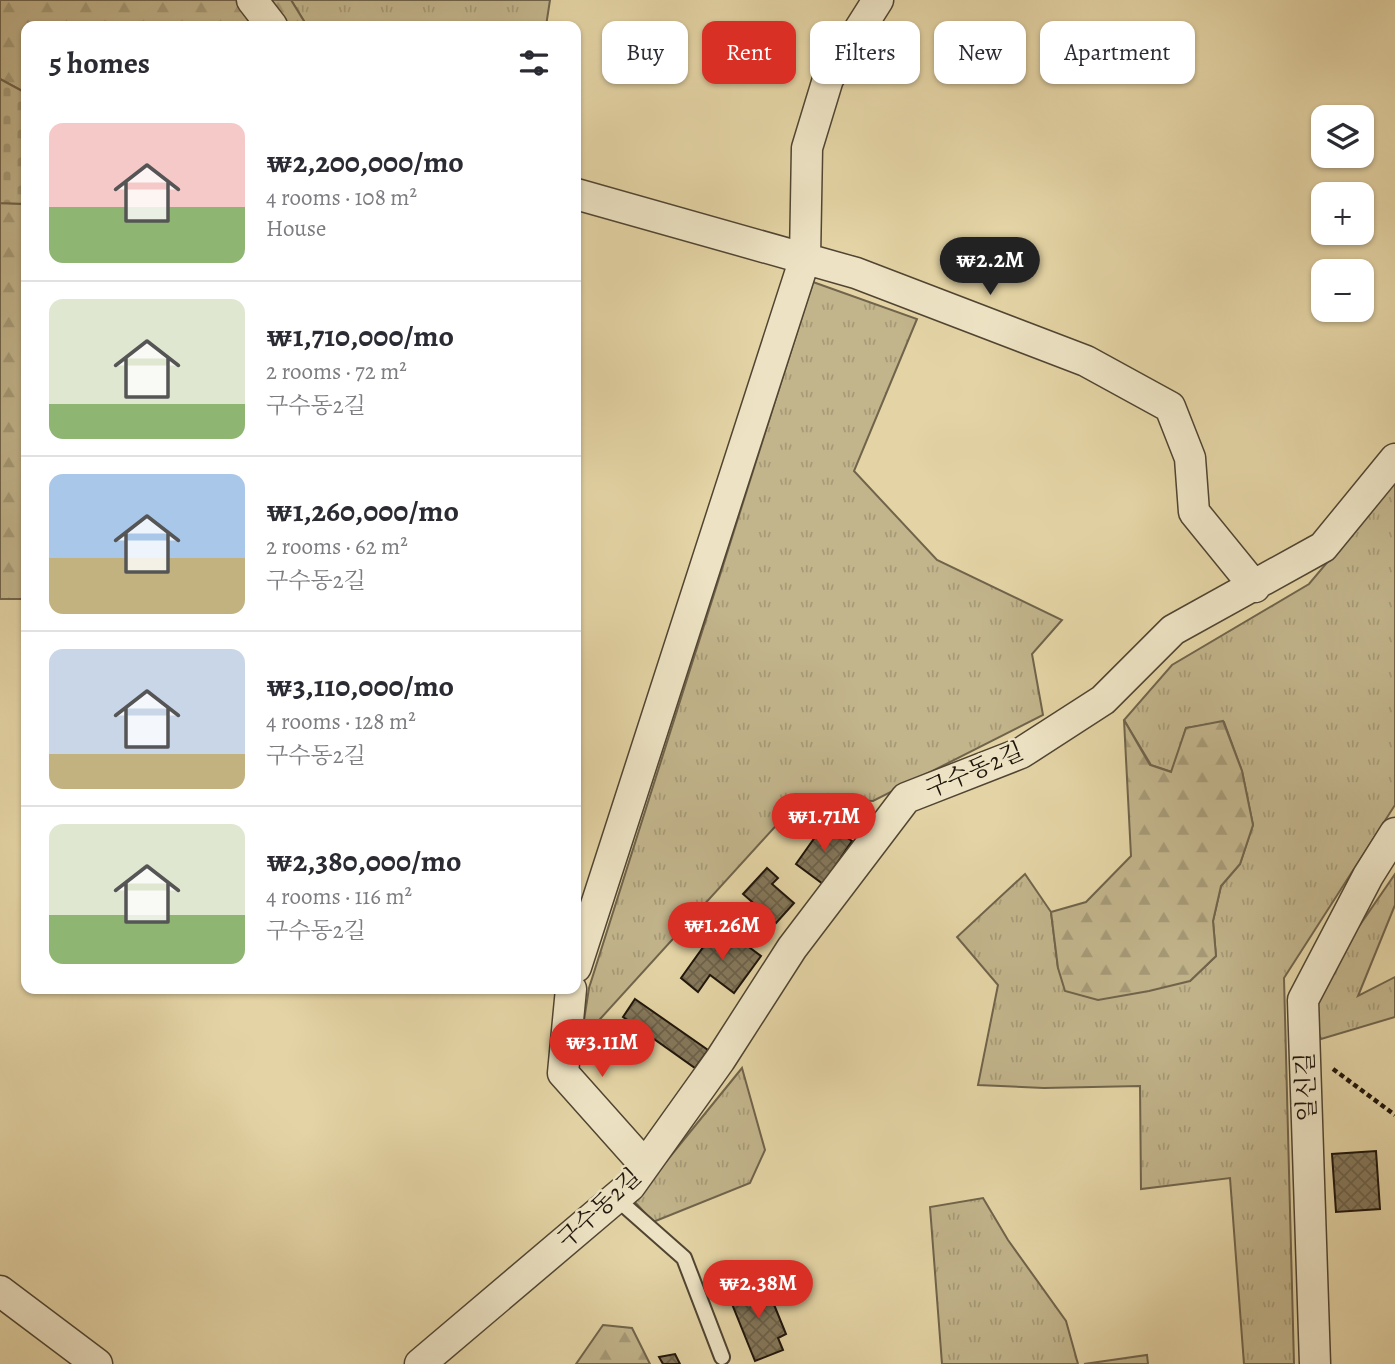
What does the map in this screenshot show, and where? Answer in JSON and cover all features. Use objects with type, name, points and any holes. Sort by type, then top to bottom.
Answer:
[{"type":"street","points":[[252,0],[268,21]]},
{"type":"street","points":[[581,952],[805,258],[807,148],[828,79],[878,0]]},
{"type":"street","points":[[581,195],[856,273],[1086,361],[1170,407],[1190,458],[1194,512],[1255,587]]},
{"type":"street","name":"구수동2길","points":[[420,1364],[630,1186],[720,1060],[792,948],[906,798],[1021,753],[1103,701],[1173,630],[1255,587],[1322,547],[1395,459]]},
{"type":"street","name":"일신길","points":[[1315,1364],[1303,1000],[1395,833]]},
{"type":"street","points":[[571,994],[563,1073],[645,1165]]},
{"type":"street","points":[[0,1290],[97,1364]]},
{"type":"lane","points":[[616,1198],[684,1258],[722,1357]]},
{"type":"path","points":[[1305,1048],[1395,1115]]},
{"type":"green space","points":[[0,0],[291,0],[304,21],[21,21],[21,90],[0,79]]},
{"type":"green space","points":[[291,0],[550,0],[547,21],[304,21]]},
{"type":"green space","points":[[0,79],[21,90],[21,204],[0,203]]},
{"type":"green space","points":[[0,203],[21,204],[21,599],[0,599]]},
{"type":"green space","points":[[813,282],[917,319],[854,471],[937,560],[1062,620],[1032,654],[1043,715],[873,801],[802,797],[581,1040],[589,988]]},
{"type":"green space","points":[[1395,482],[1395,805],[1284,978],[1294,1364],[1244,1364],[1230,1178],[1141,1189],[1140,1086],[1044,1088],[978,1085],[998,985],[957,937],[1025,874],[1051,912],[1058,968],[1190,981],[1216,956],[1213,921],[1221,886],[1240,864],[1253,825],[1242,771],[1224,722],[1186,728],[1172,772],[1151,765],[1124,720],[1172,665],[1309,584]]},
{"type":"green space","points":[[1124,720],[1150,765],[1171,772],[1186,728],[1223,721],[1242,771],[1253,825],[1240,864],[1221,886],[1213,921],[1216,956],[1190,981],[1098,1000],[1065,991],[1058,968],[1051,912],[1086,902],[1131,856]]},
{"type":"green space","points":[[1395,874],[1395,905],[1358,996],[1395,977],[1395,1017],[1321,1039],[1307,1002]]},
{"type":"green space","points":[[742,1068],[765,1150],[750,1183],[653,1222],[634,1201]]},
{"type":"green space","points":[[983,1198],[1008,1240],[1066,1321],[1078,1364],[942,1364],[930,1207]]},
{"type":"green space","points":[[603,1325],[632,1328],[650,1364],[576,1364]]},
{"type":"green space","points":[[1147,1355],[1148,1364],[1084,1364]]},
{"type":"building","points":[[825,823],[852,841],[823,884],[796,864]]},
{"type":"building","points":[[767,868],[778,878],[772,884],[794,903],[776,923],[743,894]]},
{"type":"building","points":[[719,925],[761,956],[734,993],[710,975],[698,992],[681,978]]},
{"type":"building","points":[[635,999],[708,1050],[695,1068],[623,1017]]},
{"type":"building","points":[[1376,1151],[1380,1209],[1336,1212],[1332,1154]]},
{"type":"building","points":[[764,1280],[786,1334],[778,1338],[783,1350],[755,1361],[728,1294]]},
{"type":"building","points":[[675,1354],[680,1364],[663,1364],[659,1357]]}]
